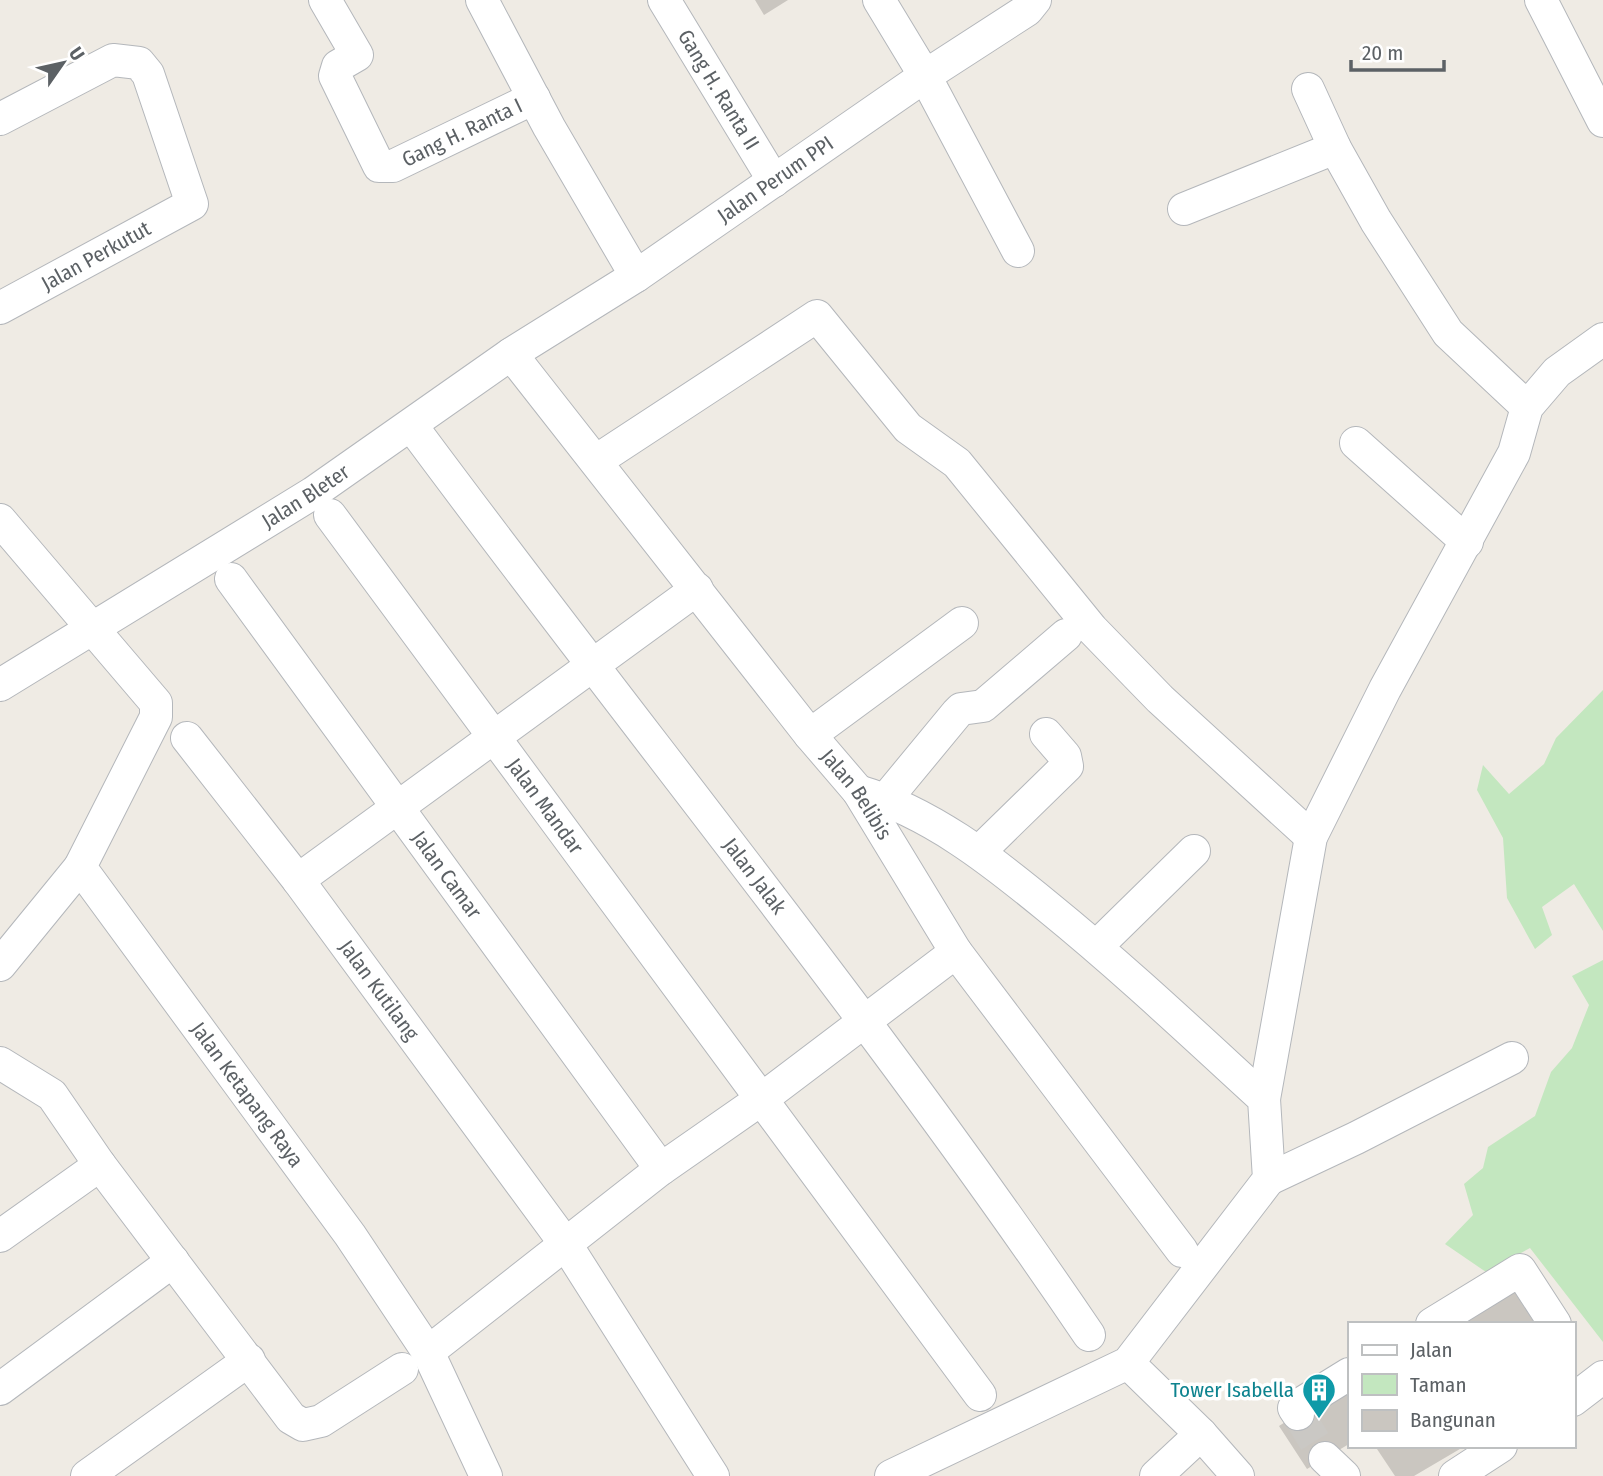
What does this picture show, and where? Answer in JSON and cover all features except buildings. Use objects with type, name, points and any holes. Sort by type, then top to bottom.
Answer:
[{"type":"street","name":"Gang H. Ranta I","points":[[325,0],[357,55],[338,66],[335,76],[379,166],[393,166],[534,98]]},
{"type":"street","name":"Gang H. Ranta I","points":[[482,0],[534,98],[636,276]]},
{"type":"street","name":"Gang H. Ranta II","points":[[664,0],[774,181]]},
{"type":"street","points":[[879,0],[925,76],[1018,251]]},
{"type":"street","name":"Jalan Perum PPI","points":[[511,354],[636,276],[925,76],[1027,10],[1035,0]]},
{"type":"street","points":[[1541,0],[1603,121]]},
{"type":"street","name":"Jalan Perkutut","points":[[0,119],[113,60],[139,63],[148,74],[192,204],[0,308]]},
{"type":"street","points":[[1308,89],[1335,148],[1376,221],[1448,333],[1527,407]]},
{"type":"street","points":[[1184,209],[1335,148]]},
{"type":"street","points":[[596,461],[817,316],[908,428],[957,463],[1092,629],[1160,699],[1311,837]]},
{"type":"street","points":[[1269,1179],[1264,1099],[1311,837],[1385,689],[1514,453],[1527,407],[1557,372],[1603,340]]},
{"type":"street","name":"Jalan Bleter","points":[[0,685],[313,493],[511,354]]},
{"type":"street","name":"Jalan Belibis","points":[[511,354],[810,735],[872,795],[956,952],[1182,1251]]},
{"type":"street","name":"Jalan Jalak","points":[[411,425],[864,1022],[1035,1256],[1088,1335]]},
{"type":"street","points":[[1356,443],[1467,542]]},
{"type":"street","name":"Jalan Mandar","points":[[330,515],[980,1395]]},
{"type":"street","points":[[0,520],[156,703],[156,717],[80,867],[6,943]]},
{"type":"street","name":"Jalan Camar","points":[[231,579],[661,1169]]},
{"type":"street","points":[[298,880],[697,589]]},
{"type":"street","points":[[810,735],[962,623]]},
{"type":"street","points":[[1066,635],[984,706],[961,709],[872,795],[980,851],[1097,946],[1264,1099]]},
{"type":"street","points":[[980,851],[1067,765],[1065,756],[1046,734]]},
{"type":"street","name":"Jalan Kutilang","points":[[187,738],[298,880],[567,1246],[713,1476]]},
{"type":"street","points":[[1097,946],[1194,851]]},
{"type":"street","name":"Jalan Ketapang Raya","points":[[80,867],[350,1235],[428,1352],[486,1476]]},
{"type":"street","points":[[428,1352],[567,1246],[661,1169],[763,1098],[956,952]]},
{"type":"street","points":[[891,1476],[1128,1363],[1269,1179],[1356,1138],[1511,1058]]},
{"type":"street","points":[[0,1063],[52,1095],[100,1165],[291,1418],[303,1424],[321,1421],[402,1368]]},
{"type":"street","points":[[0,1236],[100,1165]]},
{"type":"street","points":[[0,1389],[173,1261]]},
{"type":"street","points":[[1435,1322],[1520,1270],[1554,1322]]},
{"type":"street","points":[[87,1476],[249,1360]]},
{"type":"street","points":[[1128,1363],[1201,1433],[1238,1476]]},
{"type":"street","points":[[1298,1414],[1294,1408],[1348,1375]]},
{"type":"street","points":[[1575,1398],[1603,1377]]},
{"type":"street","points":[[1156,1476],[1201,1433]]},
{"type":"street","points":[[1455,1476],[1499,1448]]},
{"type":"green space","points":[[1603,690],[1603,931],[1574,884],[1542,907],[1552,935],[1535,949],[1507,898],[1503,838],[1477,790],[1483,765],[1509,794],[1544,764],[1556,738]]},
{"type":"green space","points":[[1603,960],[1603,1342],[1530,1248],[1486,1272],[1445,1244],[1473,1215],[1464,1184],[1483,1168],[1488,1147],[1535,1116],[1551,1072],[1572,1048],[1589,1005],[1572,976]]},
{"type":"tunnel","points":[[1298,1414],[1325,1458]]},
{"type":"place","name":"Tower Isabella","points":[[1319,1420]]}]
